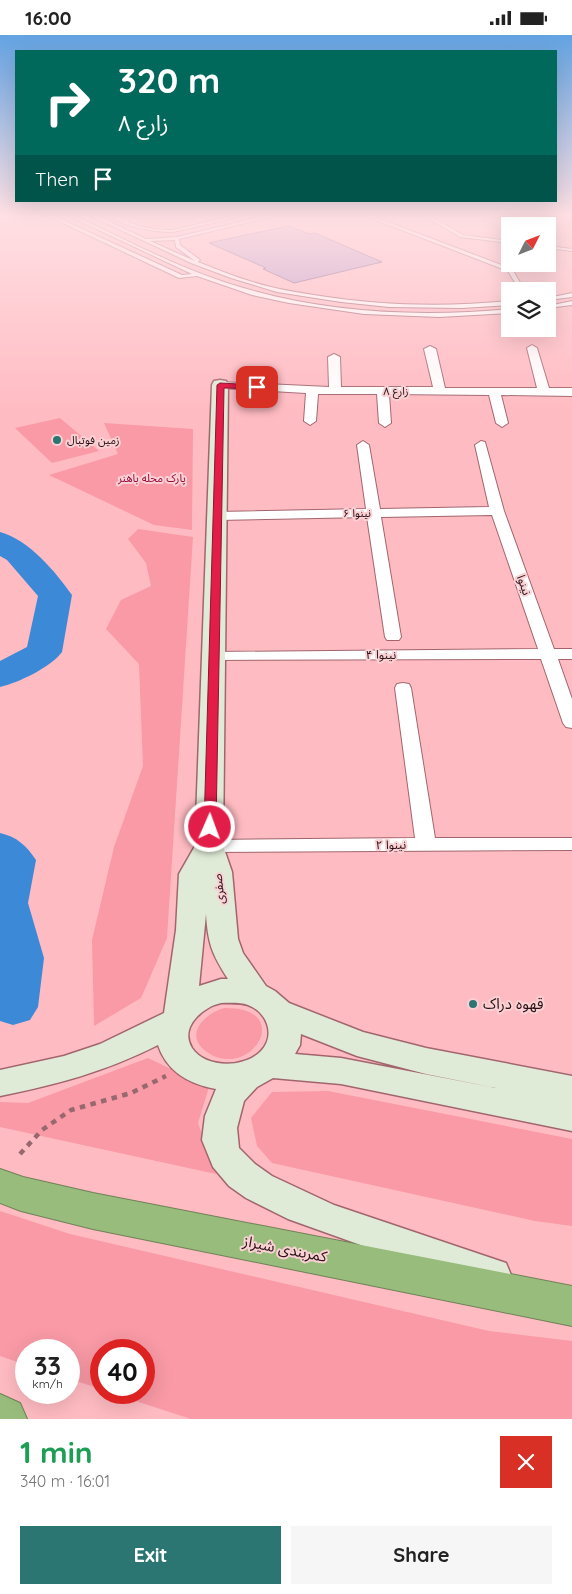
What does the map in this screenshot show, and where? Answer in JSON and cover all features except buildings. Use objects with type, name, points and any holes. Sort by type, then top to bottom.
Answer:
[{"type":"highway","name":"کمربندی شیراز","points":[[10,1170],[21,1194],[93,1211],[572,1305]]},
{"type":"highway","points":[[0,1417],[4,1419]]},
{"type":"street","points":[[430,349],[440,391]]},
{"type":"street","points":[[532,349],[544,391]]},
{"type":"street","points":[[334,357],[335,390]]},
{"type":"street","name":"۸ زارع","points":[[220,385],[312,390],[572,392]]},
{"type":"street","name":"صفری","points":[[220,385],[209,846],[218,872],[223,939],[232,962],[267,1004]]},
{"type":"street","points":[[310,421],[312,390]]},
{"type":"street","points":[[383,391],[385,423]]},
{"type":"street","points":[[494,391],[502,423]]},
{"type":"street","points":[[363,445],[393,637]]},
{"type":"street","name":"نینوا","points":[[481,445],[497,511],[572,723]]},
{"type":"street","name":"۶ نینوا","points":[[217,516],[497,511]]},
{"type":"street","name":"۴ نینوا","points":[[214,657],[572,654]]},
{"type":"street","points":[[403,688],[426,844]]},
{"type":"street","name":"۲ نینوا","points":[[209,846],[572,844]]},
{"type":"street","points":[[209,846],[193,874],[191,929],[177,1018],[172,1035],[175,1049],[197,1071],[214,1076],[232,1077],[259,1069],[341,1071],[572,1117]]},
{"type":"street","points":[[0,1083],[66,1069],[103,1056],[177,1018],[198,999],[222,991],[239,991],[357,1043],[426,1061],[572,1090]]},
{"type":"street","points":[[267,1004],[285,1026],[285,1039],[279,1053],[259,1069],[238,1081],[226,1102],[220,1123],[219,1143],[229,1162],[244,1177],[269,1193],[336,1221],[572,1305]]},
{"type":"lane","points":[[218,281],[256,294],[303,304],[375,313],[441,315],[501,312]]},
{"type":"lane","points":[[246,281],[277,291],[341,301],[434,307],[501,303]]},
{"type":"lane","points":[[556,298],[572,295]]},
{"type":"lane","points":[[556,306],[572,303]]},
{"type":"path","points":[[10,1170],[42,1130],[71,1111],[132,1093],[188,1064]]},
{"type":"green space","name":"زمین فوتبال","points":[[60,418],[99,451],[52,463],[15,428]]},
{"type":"green space","name":"پارک محله باهنر","points":[[104,423],[193,429],[192,530],[154,525],[49,475],[118,454]]},
{"type":"green space","points":[[138,529],[193,537],[167,938],[141,998],[94,1026],[92,940],[114,847],[143,766],[139,664],[106,629],[121,600],[151,586],[146,563],[128,539]]},
{"type":"green space","points":[[224,1008],[246,1011],[258,1019],[262,1029],[259,1041],[251,1051],[238,1058],[223,1059],[207,1052],[197,1039],[199,1026],[204,1020]]},
{"type":"green space","points":[[148,1058],[209,1087],[198,1123],[216,1174],[0,1127],[0,1102],[28,1103]]},
{"type":"green space","points":[[328,1091],[572,1139],[572,1226],[535,1221],[272,1163],[257,1146],[251,1118],[272,1092]]},
{"type":"green space","points":[[0,1211],[70,1234],[489,1331],[572,1341],[572,1419],[191,1419],[145,1404],[155,1404],[155,1339],[90,1339],[90,1386],[80,1382],[80,1339],[15,1339],[15,1361],[0,1356]]},
{"type":"waterway","points":[[0,542],[18,553],[55,595],[44,652],[0,676]]},
{"type":"waterway","points":[[0,847],[14,860],[5,903],[20,958],[13,1007]]},
{"type":"place","name":"زمین فوتبال","points":[[57,440]]},
{"type":"place","name":"قهوه دراک","points":[[473,1004]]},
{"type":"route","points":[[210,827],[220,385],[257,387]]}]
